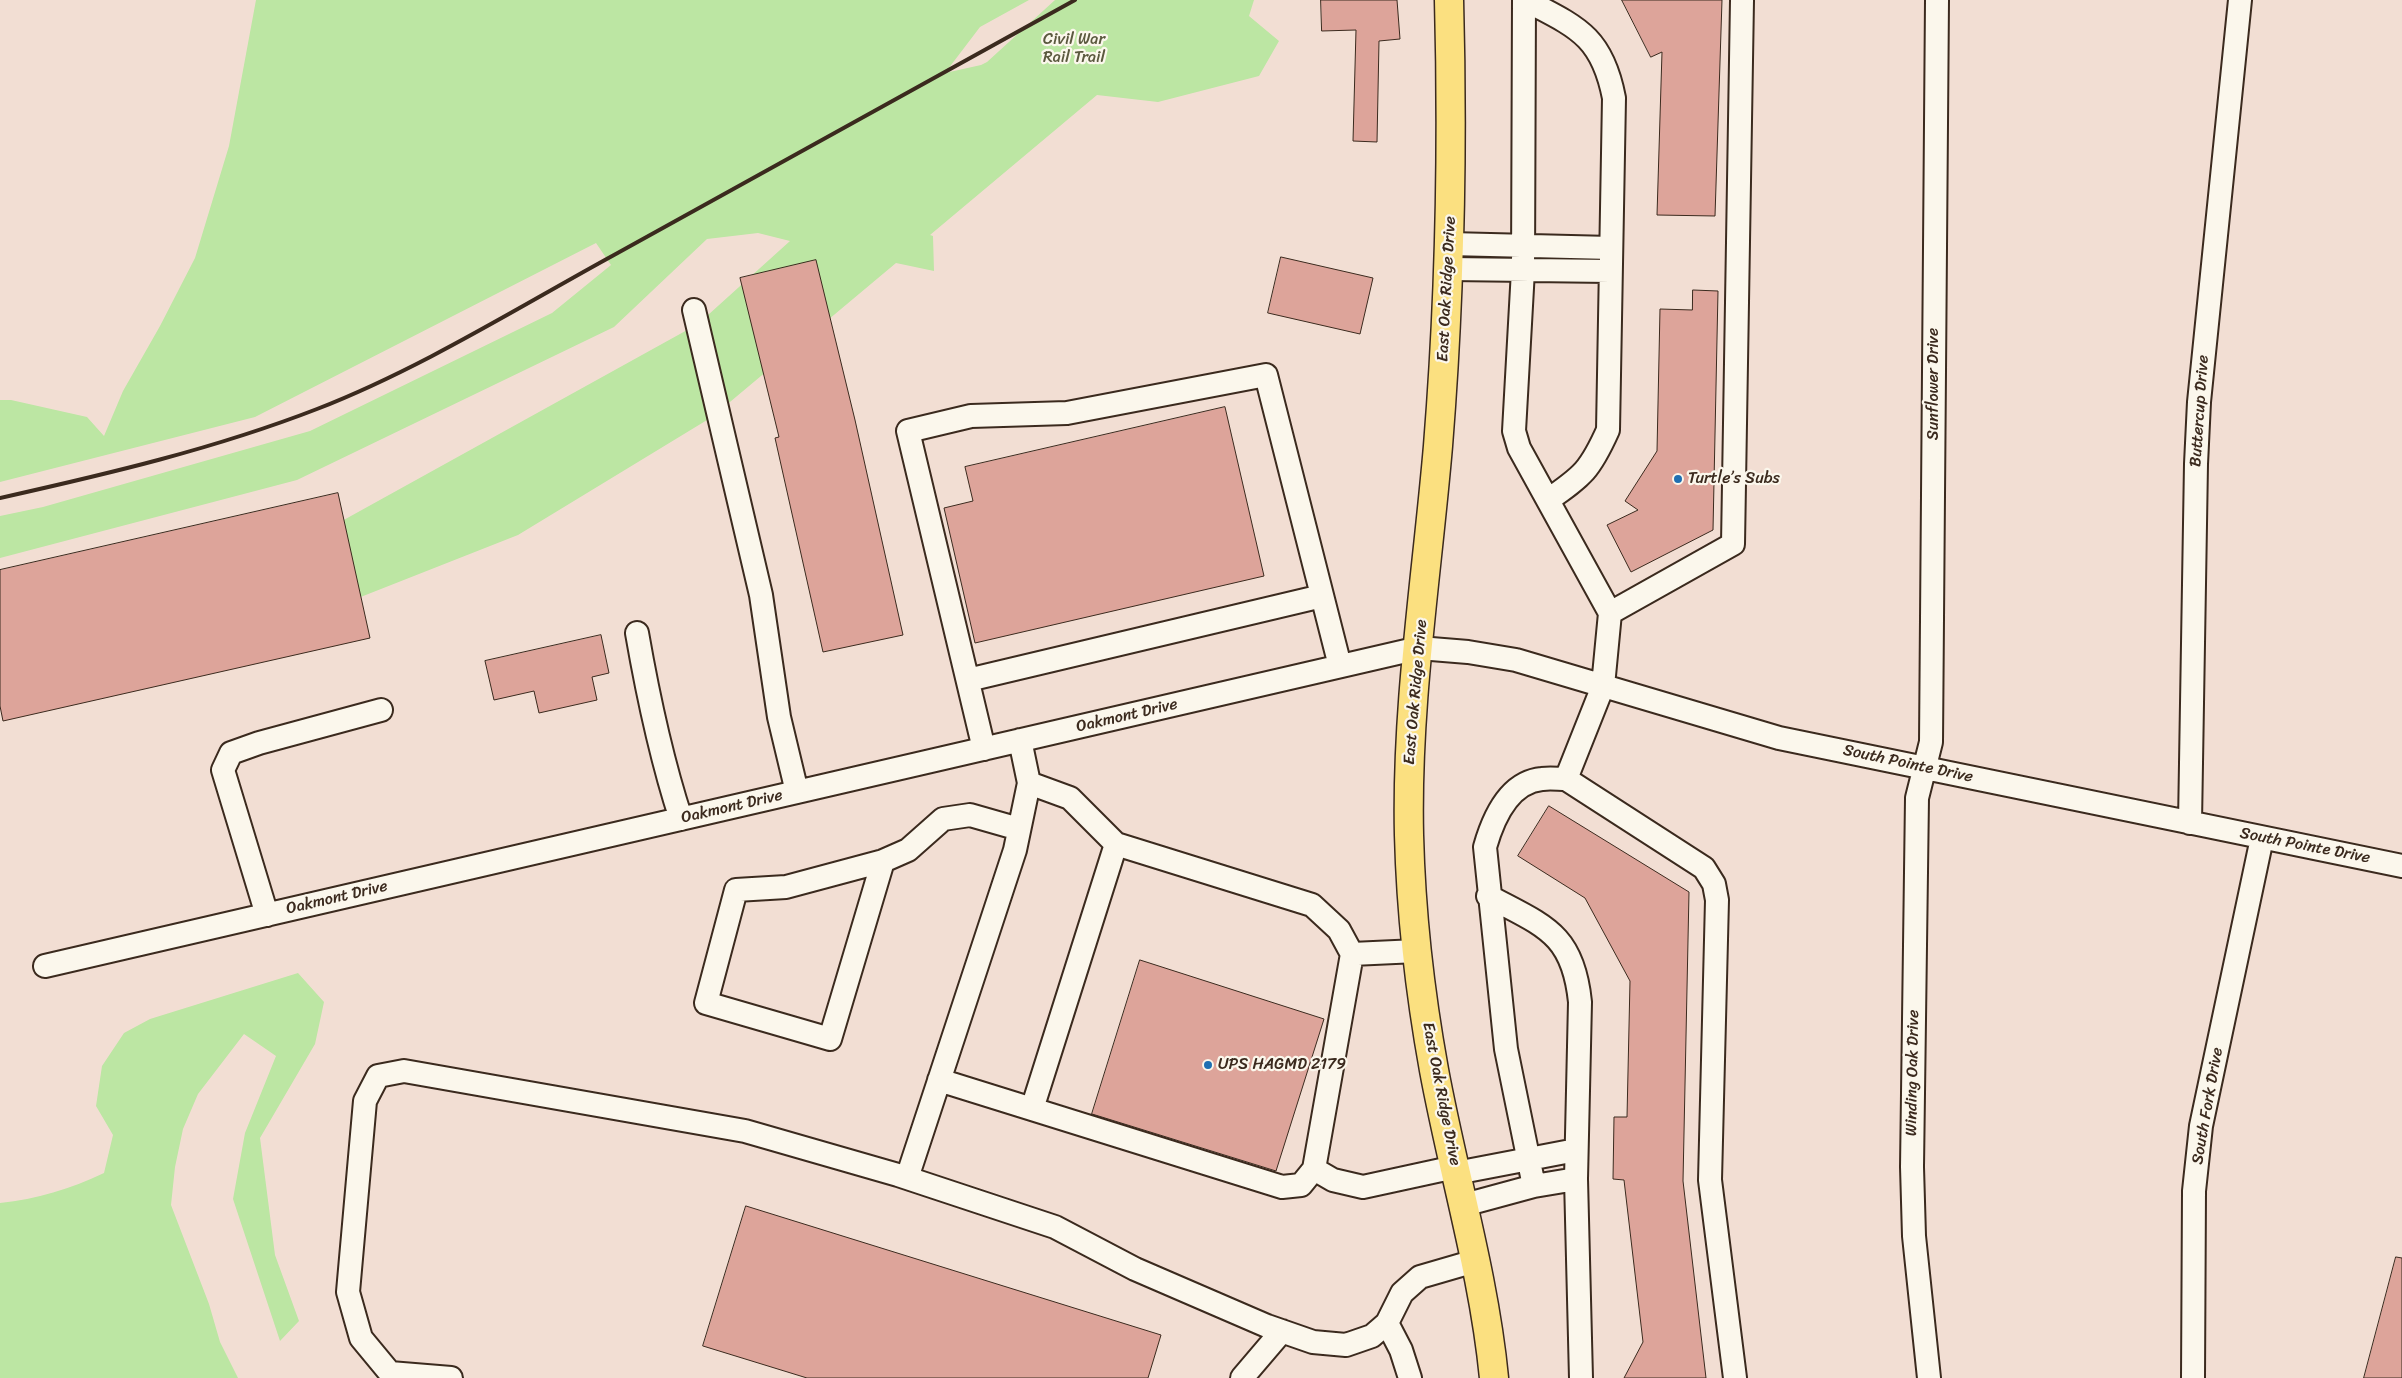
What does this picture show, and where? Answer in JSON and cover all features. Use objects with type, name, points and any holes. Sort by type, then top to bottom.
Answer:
[{"type":"main road","name":"East Oak Ridge Drive","points":[[1449,0],[1450,256],[1438,444],[1409,770],[1409,834],[1417,951],[1434,1071],[1476,1261],[1494,1378]]},
{"type":"street","points":[[1548,500],[1582,476],[1597,456],[1608,430],[1614,98],[1610,76],[1600,54],[1588,38],[1569,23],[1525,0],[1523,270],[1514,432],[1519,448],[1610,613],[1603,686],[1566,780]]},
{"type":"street","points":[[1610,613],[1733,544],[1742,0]]},
{"type":"street","name":"Sunflower Drive","points":[[1924,767],[1931,742],[1937,0]]},
{"type":"street","name":"Buttercup Drive","points":[[2190,823],[2196,464],[2200,402],[2240,0]]},
{"type":"street","points":[[1450,256],[1523,245],[1611,248]]},
{"type":"street","points":[[1450,256],[1523,270],[1610,271]]},
{"type":"street","points":[[694,310],[760,595],[779,717],[797,792]]},
{"type":"street","points":[[984,749],[908,431],[962,418],[1067,414],[1266,375],[1340,666]]},
{"type":"street","points":[[968,680],[1322,596]]},
{"type":"street","points":[[637,633],[649,703],[666,774],[680,819]]},
{"type":"street","name":"South Pointe Drive","points":[[1419,648],[1468,652],[1516,660],[1779,738],[2402,866]]},
{"type":"street","name":"Oakmont Drive","points":[[45,966],[1419,648]]},
{"type":"street","points":[[267,915],[223,770],[231,753],[259,743],[381,710]]},
{"type":"street","points":[[906,1178],[1016,850],[1029,783],[1020,740]]},
{"type":"street","name":"Winding Oak Drive","points":[[1924,767],[1917,798],[1912,1167],[1914,1236],[1929,1378]]},
{"type":"street","points":[[1534,1186],[1506,1050],[1484,847],[1490,827],[1507,799],[1519,787],[1541,779],[1566,780],[1704,868],[1714,884],[1717,900],[1710,1180],[1735,1378]]},
{"type":"street","points":[[939,1080],[1282,1188],[1301,1185],[1314,1170],[1352,954],[1339,930],[1312,905],[1116,844],[1070,798],[1029,783]]},
{"type":"street","points":[[883,861],[830,1038],[706,1003],[736,890],[786,887],[883,861],[908,850],[943,819],[970,815],[1020,829]]},
{"type":"street","name":"South Fork Drive","points":[[2193,1378],[2194,1192],[2201,1126],[2262,838]]},
{"type":"street","points":[[1032,1110],[1116,844]]},
{"type":"street","points":[[1488,896],[1543,925],[1554,935],[1570,956],[1577,976],[1580,1002],[1576,1179],[1581,1378]]},
{"type":"street","points":[[1352,954],[1417,951]]},
{"type":"street","points":[[451,1378],[390,1373],[361,1338],[348,1292],[365,1101],[378,1076],[404,1071],[745,1132],[906,1178],[1055,1227],[1134,1270],[1313,1342],[1346,1344],[1372,1336],[1387,1323],[1402,1293],[1420,1277],[1476,1261]]},
{"type":"street","points":[[1314,1170],[1333,1180],[1363,1187],[1576,1150]]},
{"type":"street","points":[[1464,1205],[1534,1186],[1576,1179]]},
{"type":"street","points":[[1387,1323],[1401,1350],[1410,1378]]},
{"type":"street","points":[[1242,1378],[1282,1331]]},
{"type":"green space","name":"Civil War Rail Trail","points":[[256,0],[1029,0],[980,27],[945,73],[987,62],[1055,0],[1254,0],[1249,16],[1279,41],[1259,76],[1158,102],[1097,95],[930,235],[933,236],[934,271],[896,263],[712,417],[518,535],[183,667],[275,558],[698,324],[790,241],[758,233],[707,239],[614,327],[297,480],[0,558],[0,516],[43,507],[310,431],[552,313],[611,265],[596,243],[255,417],[0,482],[0,400],[11,400],[87,417],[104,436],[123,391],[160,326],[195,258],[229,146]]},
{"type":"green space","points":[[298,973],[324,1002],[315,1044],[260,1138],[275,1255],[299,1321],[280,1341],[233,1199],[245,1133],[276,1056],[244,1034],[198,1094],[183,1129],[175,1167],[171,1205],[209,1304],[220,1342],[238,1378],[0,1378],[0,1203],[27,1199],[53,1192],[79,1184],[104,1173],[113,1135],[96,1106],[102,1066],[124,1033],[150,1019]]},
{"type":"building","points":[[1321,0],[1397,0],[1400,39],[1379,41],[1377,142],[1353,141],[1356,30],[1322,31]]},
{"type":"building","points":[[1622,0],[1722,0],[1715,216],[1657,215],[1662,52],[1651,57]]},
{"type":"building","points":[[1281,257],[1373,278],[1360,334],[1268,313]]},
{"type":"building","points":[[816,260],[855,420],[903,635],[823,652],[775,438],[779,437],[740,278]]},
{"type":"building","points":[[1693,290],[1718,291],[1713,530],[1631,572],[1607,525],[1638,510],[1625,501],[1657,451],[1660,309],[1692,310]]},
{"type":"building","points":[[1225,407],[1264,576],[975,643],[944,508],[973,501],[965,467]]},
{"type":"building","points":[[338,493],[370,638],[3,721],[0,706],[0,570]]},
{"type":"building","points":[[601,635],[609,673],[592,677],[597,700],[539,713],[534,691],[494,700],[485,661]]},
{"type":"building","points":[[1549,806],[1689,892],[1683,1181],[1706,1378],[1624,1378],[1643,1342],[1624,1180],[1613,1179],[1614,1117],[1627,1117],[1630,981],[1585,898],[1518,856]]},
{"type":"building","name":"UPS HAGMD 2179","points":[[1140,960],[1324,1019],[1276,1171],[1092,1114]]},
{"type":"building","points":[[746,1206],[1161,1335],[1148,1378],[807,1378],[703,1346]]},
{"type":"building","points":[[2396,1257],[2402,1258],[2402,1378],[2364,1378]]},
{"type":"railway","points":[[0,498],[120,470],[239,436],[317,409],[393,376],[468,337],[1075,0]]},
{"type":"place","name":"Turtle’s Subs","points":[[1678,479]]},
{"type":"place","name":"UPS HAGMD 2179","points":[[1208,1065]]}]
